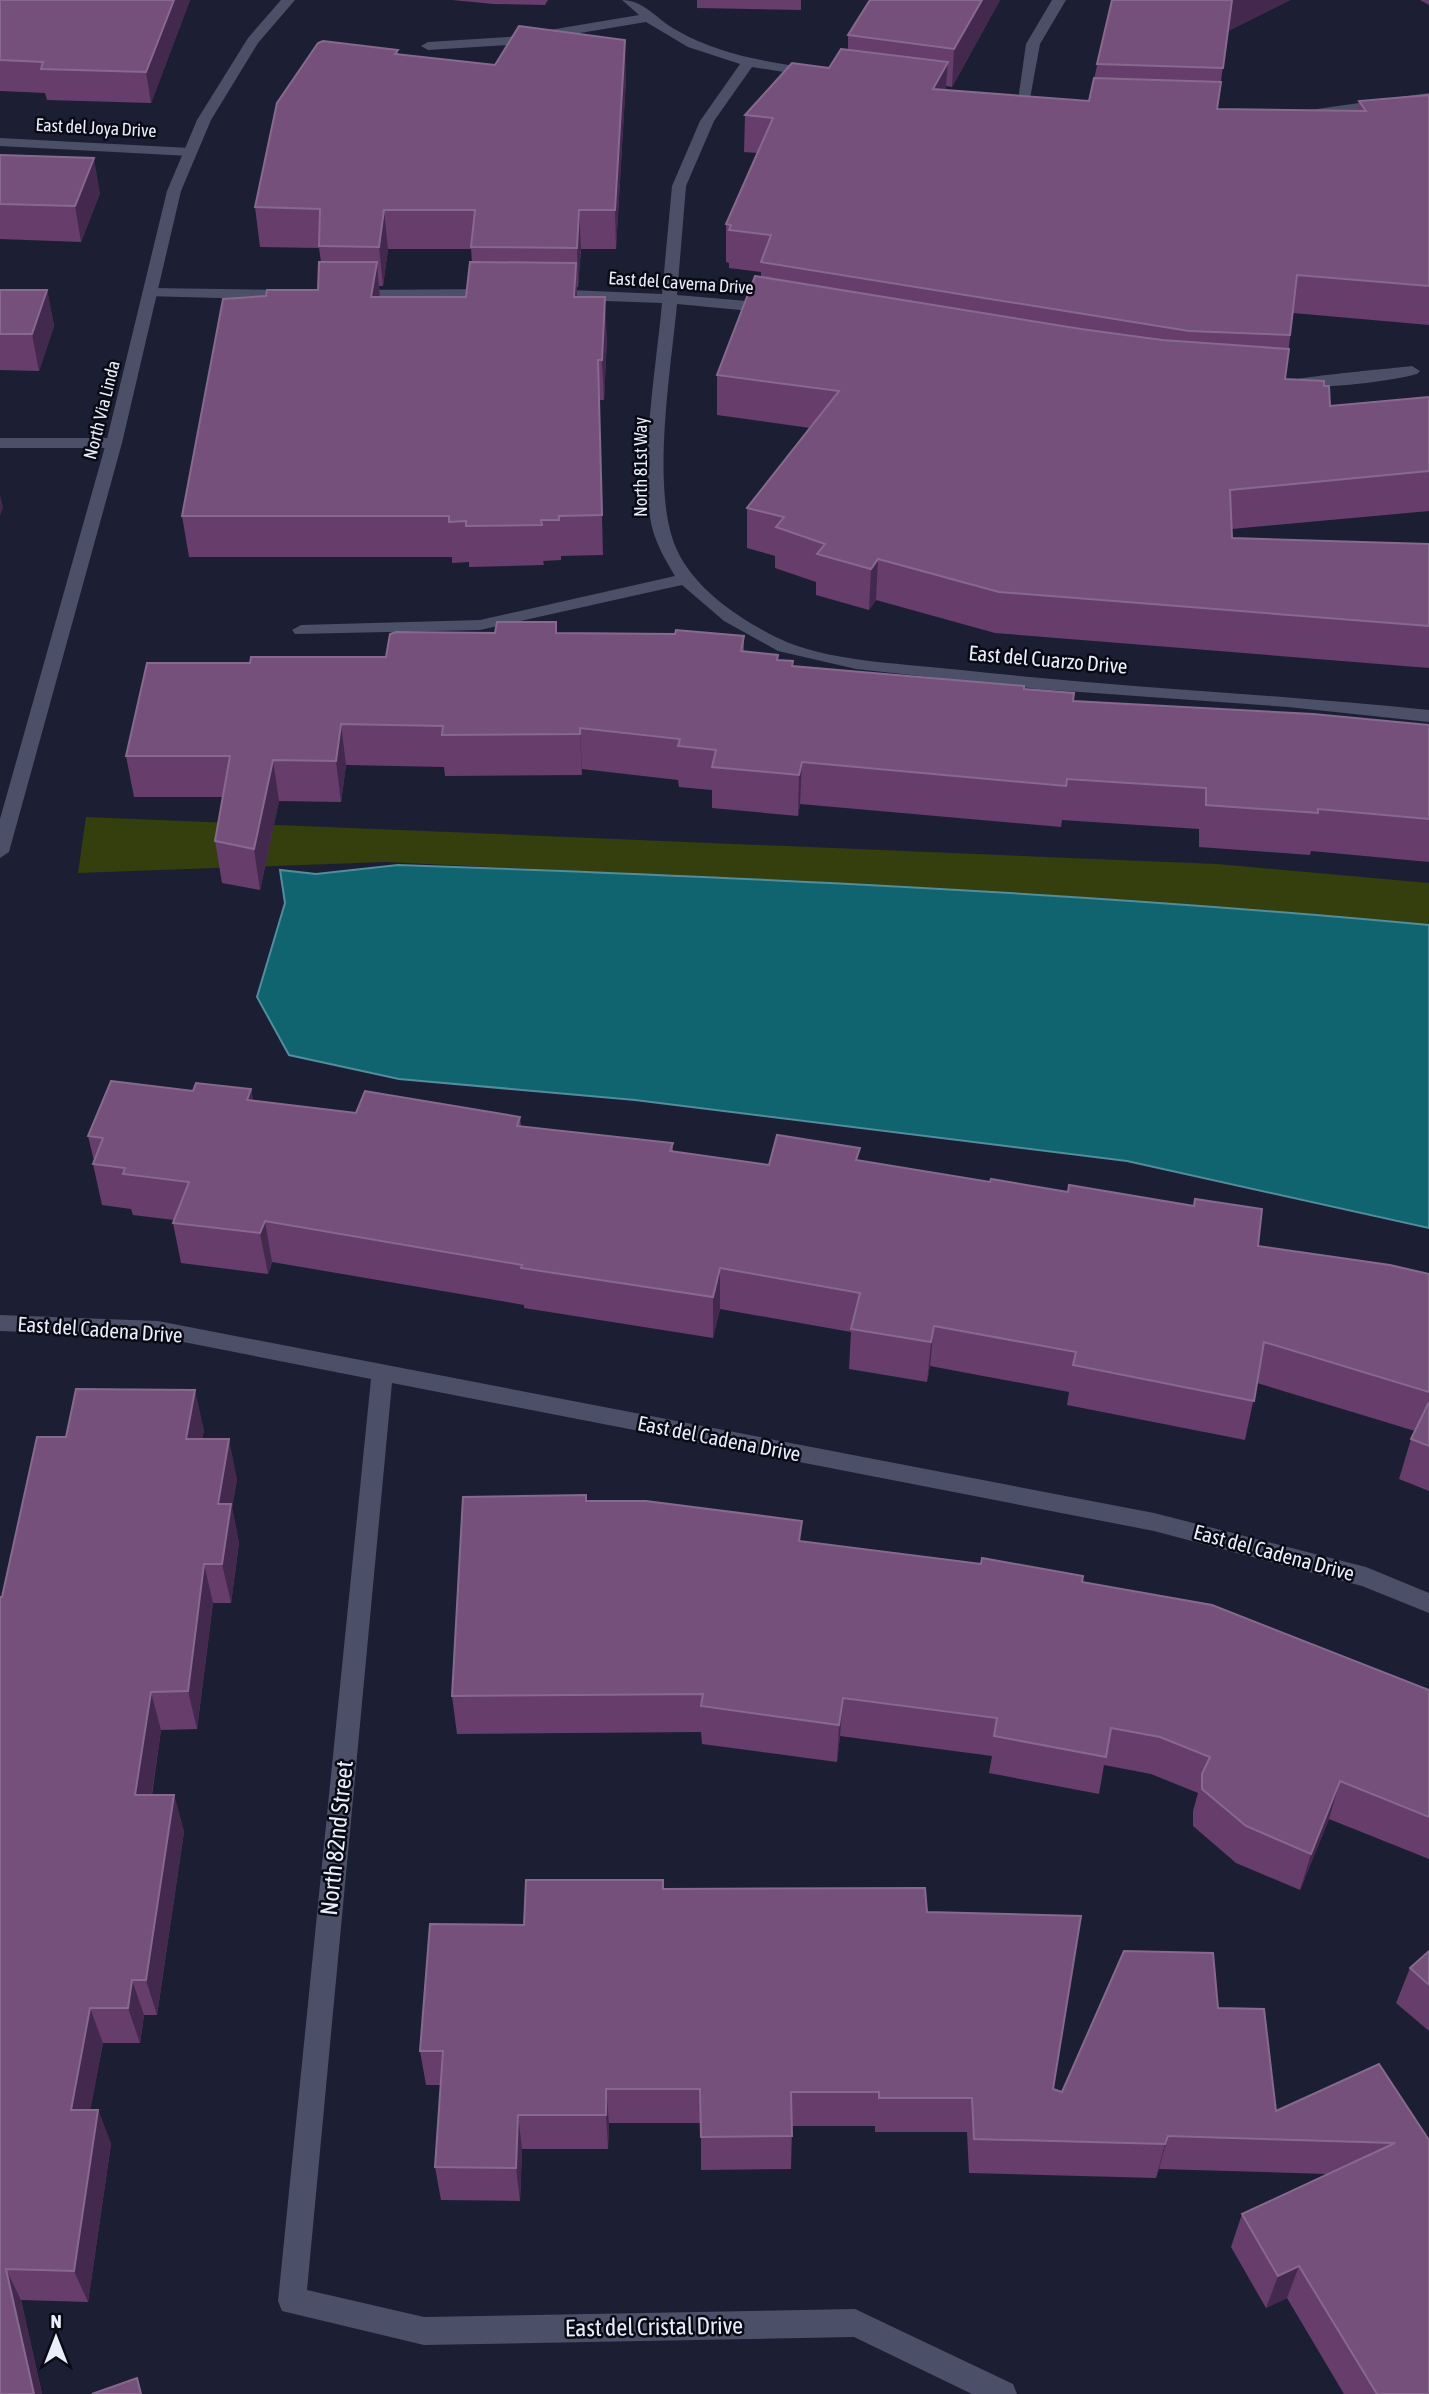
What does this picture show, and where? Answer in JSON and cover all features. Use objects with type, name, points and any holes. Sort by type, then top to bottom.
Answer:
[{"type":"street","name":"North Via Linda","points":[[0,852],[114,443],[174,191],[204,120],[253,41],[288,0]]},
{"type":"street","points":[[629,0],[647,18],[686,44],[748,63],[830,76]]},
{"type":"street","points":[[1022,104],[1033,44],[1059,0]]},
{"type":"street","points":[[428,46],[508,41],[647,18]]},
{"type":"street","name":"North 81st Way","points":[[685,579],[668,550],[658,518],[657,449],[679,186],[707,121],[748,63]]},
{"type":"street","points":[[1290,116],[1429,97]]},
{"type":"street","name":"East del Joya Drive","points":[[0,142],[190,152]]},
{"type":"street","points":[[150,293],[312,295]]},
{"type":"street","name":"East del Caverna Drive","points":[[339,295],[523,294],[668,299],[786,311]]},
{"type":"street","points":[[1279,381],[1320,382],[1412,371]]},
{"type":"street","points":[[0,443],[114,443]]},
{"type":"street","points":[[301,630],[480,625],[685,579]]},
{"type":"street","name":"East del Cuarzo Drive","points":[[685,579],[730,617],[784,647],[856,664],[1038,684],[1288,701],[1429,716]]},
{"type":"street","name":"East del Cadena Drive","points":[[0,1323],[158,1329],[382,1375],[1154,1522],[1366,1577],[1429,1603]]},
{"type":"street","name":"North 82nd Street","points":[[292,2301],[382,1375]]},
{"type":"street","name":"East del Cristal Drive","points":[[292,2301],[424,2331],[855,2323],[1003,2394]]},
{"type":"shaded area","points":[[86,817],[1217,864],[1429,883],[1429,926],[891,886],[385,862],[78,873]]},
{"type":"shaded area","points":[[398,865],[1043,895],[1429,925],[1429,1228],[1127,1161],[635,1100],[399,1079],[289,1055],[257,997],[285,903],[280,870],[316,874]]},
{"type":"building","points":[[0,0],[174,0],[146,72],[41,69],[43,62],[0,60]]},
{"type":"building","points":[[870,0],[982,0],[954,49],[848,35]]},
{"type":"building","points":[[1112,0],[1232,0],[1223,68],[1097,64]]},
{"type":"building","points":[[519,26],[625,40],[615,210],[579,210],[577,248],[471,247],[475,210],[384,210],[379,247],[319,246],[320,209],[255,207],[277,103],[318,43],[323,41],[398,50],[395,54],[495,65]]},
{"type":"building","points":[[841,49],[948,62],[933,89],[1089,101],[1094,78],[1221,82],[1217,109],[1366,111],[1359,101],[1429,95],[1429,286],[1297,275],[1290,335],[1189,331],[761,262],[771,235],[729,230],[731,225],[726,224],[773,118],[745,115],[792,63],[829,68]]},
{"type":"building","points":[[0,155],[94,158],[75,206],[0,204]]},
{"type":"building","points":[[319,262],[377,262],[371,297],[466,297],[470,262],[576,263],[574,297],[605,297],[602,360],[598,360],[602,515],[559,516],[559,520],[541,520],[542,525],[466,526],[466,521],[449,522],[449,516],[182,516],[223,299],[266,296],[267,290],[318,290]]},
{"type":"building","points":[[755,276],[1081,329],[1162,340],[1289,349],[1285,379],[1324,381],[1324,386],[1329,386],[1330,406],[1429,397],[1429,471],[1230,490],[1232,538],[1429,544],[1429,626],[999,592],[878,559],[871,569],[817,554],[825,544],[776,527],[784,517],[747,508],[839,391],[717,375]]},
{"type":"building","points":[[0,290],[47,290],[32,334],[0,334]]},
{"type":"building","points":[[497,622],[556,622],[556,633],[675,634],[676,630],[744,636],[741,651],[778,655],[777,660],[793,661],[792,666],[1024,686],[1024,689],[1074,693],[1073,701],[1313,714],[1429,725],[1429,819],[1318,809],[1318,813],[1206,805],[1206,788],[1067,779],[1066,786],[802,762],[799,775],[712,767],[716,750],[678,746],[680,739],[580,728],[580,734],[442,735],[443,726],[341,724],[336,761],[273,760],[254,849],[215,841],[230,756],[126,756],[147,663],[250,663],[251,657],[386,657],[390,634],[396,632],[495,633]]},
{"type":"building","points":[[111,1081],[193,1091],[196,1083],[251,1089],[247,1100],[356,1113],[365,1091],[520,1117],[517,1126],[673,1143],[670,1151],[769,1165],[777,1135],[860,1148],[856,1160],[990,1182],[991,1179],[1068,1192],[1069,1185],[1194,1206],[1195,1199],[1262,1209],[1258,1246],[1390,1265],[1429,1274],[1429,1392],[1264,1342],[1254,1401],[1073,1365],[1076,1352],[934,1326],[931,1342],[851,1329],[860,1293],[720,1268],[713,1297],[521,1268],[522,1265],[265,1221],[260,1233],[173,1223],[189,1182],[123,1174],[125,1168],[93,1164],[103,1138],[88,1136]]},
{"type":"building","points":[[76,1389],[195,1390],[186,1439],[229,1439],[218,1504],[231,1504],[222,1564],[204,1564],[188,1691],[151,1692],[135,1795],[174,1795],[146,1980],[132,1980],[128,2008],[90,2008],[71,2110],[98,2110],[74,2271],[6,2269],[34,2394],[0,2394],[0,1597],[37,1437],[66,1437]]},
{"type":"building","points":[[1429,1402],[1429,1446],[1411,1439]]},
{"type":"building","points":[[586,1495],[586,1501],[646,1501],[802,1521],[799,1541],[981,1564],[982,1558],[1083,1576],[1082,1582],[1212,1605],[1429,1690],[1429,1817],[1340,1781],[1311,1854],[1246,1826],[1202,1789],[1202,1774],[1210,1757],[1160,1737],[1111,1728],[1106,1757],[994,1736],[997,1718],[843,1698],[839,1725],[701,1706],[703,1694],[452,1696],[463,1497]]},
{"type":"building","points":[[526,1880],[663,1880],[663,1889],[925,1888],[927,1912],[1081,1916],[1053,2089],[1062,2092],[1124,1951],[1213,1953],[1218,2008],[1264,2009],[1276,2111],[1379,2064],[1429,2140],[1429,2394],[1377,2394],[1299,2266],[1278,2276],[1242,2214],[1395,2143],[1168,2136],[1165,2144],[974,2139],[972,2098],[879,2098],[879,2092],[791,2092],[792,2136],[701,2137],[700,2089],[606,2089],[606,2115],[518,2115],[516,2168],[435,2167],[443,2051],[420,2051],[430,1924],[524,1925]]},
{"type":"building","points":[[1429,1951],[1429,1985],[1410,1968]]},
{"type":"building","points":[[137,2378],[141,2394],[92,2394]]}]
